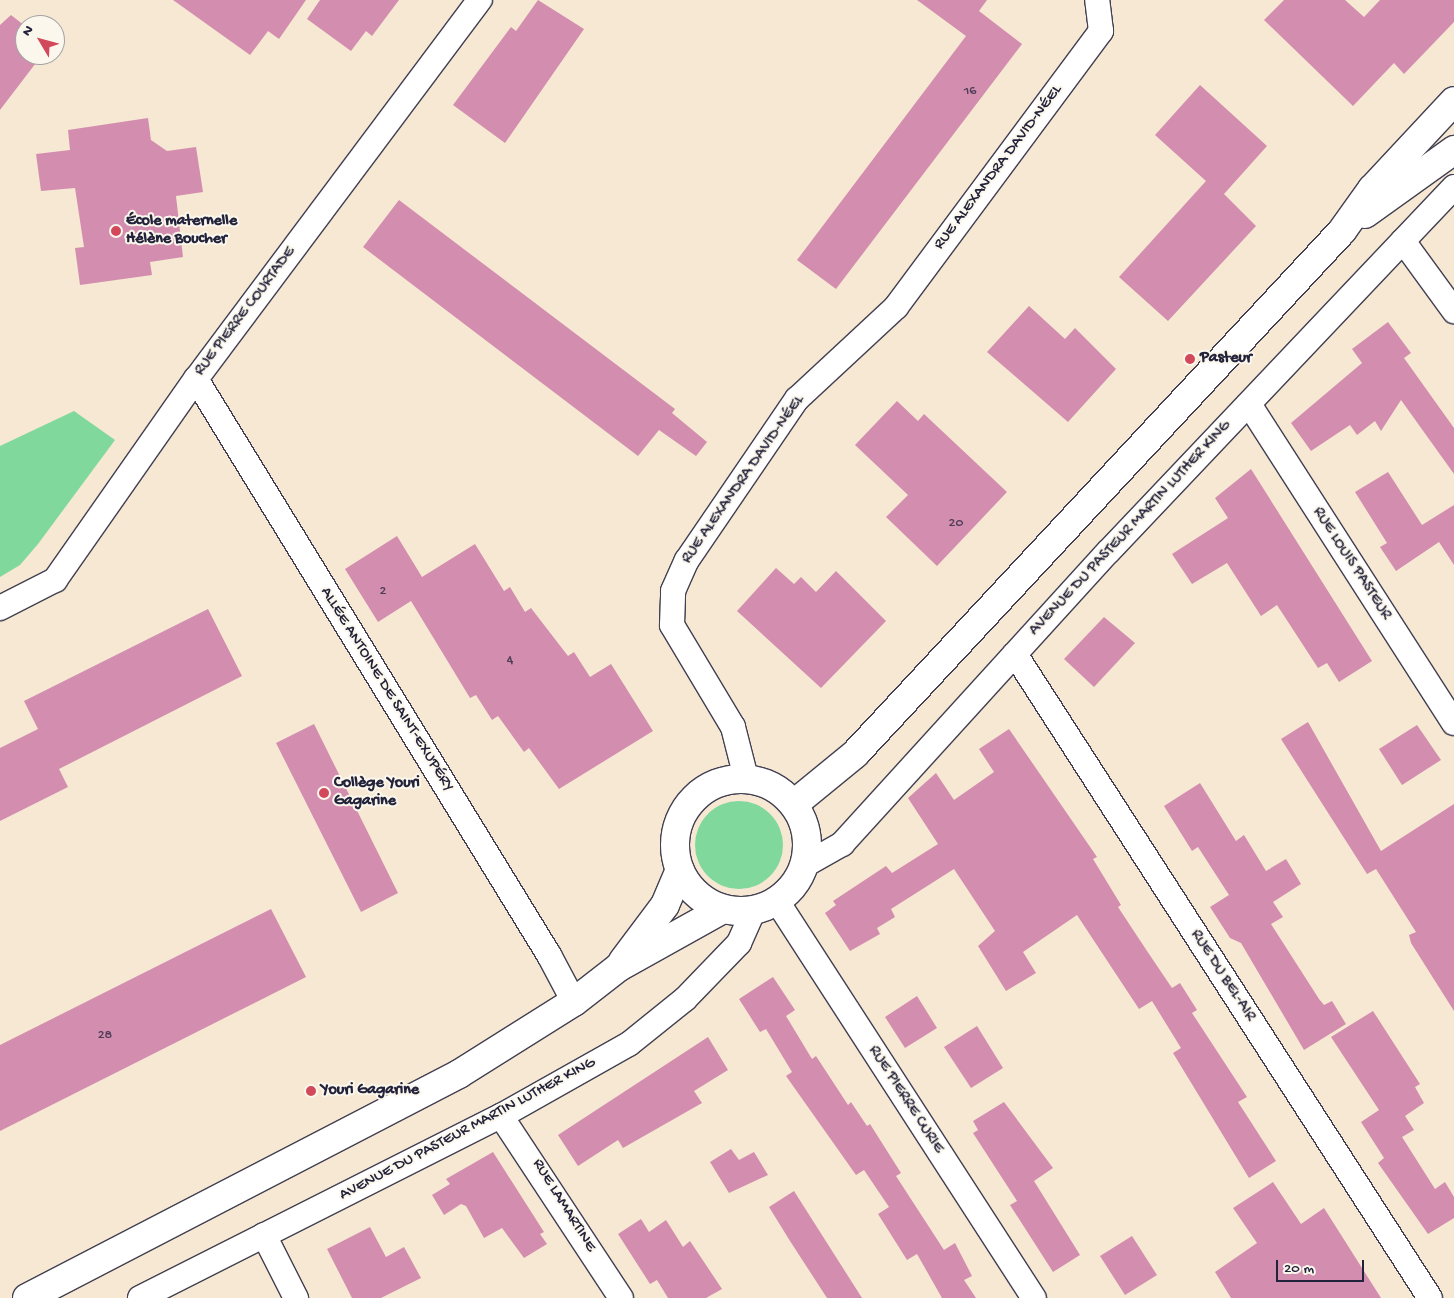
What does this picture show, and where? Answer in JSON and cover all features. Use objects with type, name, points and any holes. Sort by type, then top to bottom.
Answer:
[{"type":"street","name":"RUE PIERRE COURTADE","points":[[0,608],[55,580],[196,379],[480,0]]},
{"type":"street","name":"RUE ALEXANDRA DAVID-NÉEL","points":[[746,778],[733,727],[672,625],[673,591],[687,560],[797,399],[896,307],[1101,31],[1097,0]]},
{"type":"street","points":[[619,967],[665,904],[680,870],[676,832],[688,806],[709,787],[746,778],[764,782],[794,804],[855,754],[1342,231],[1372,189],[1454,101]]},
{"type":"street","points":[[1342,231],[1454,150]]},
{"type":"street","name":"AVENUE DU PASTEUR MARTIN LUTHER KING","points":[[805,865],[842,844],[1015,654],[1454,187]]},
{"type":"street","points":[[1403,241],[1454,311]]},
{"type":"street","name":"ALLÉE ANTOINE DE SAINT-EXUPÉRY","points":[[196,379],[574,1002]]},
{"type":"street","name":"RUE LOUIS PASTEUR","points":[[1249,404],[1454,723]]},
{"type":"street","name":"RUE DU BEL-AIR","points":[[1015,654],[1430,1298]]},
{"type":"street","name":"AVENUE DU PASTEUR MARTIN LUTHER KING","points":[[140,1298],[501,1116],[629,1044],[678,1005],[739,943],[766,906],[794,886],[805,865],[805,830],[794,804]]},
{"type":"street","points":[[680,870],[704,900],[723,909]]},
{"type":"street","points":[[27,1298],[330,1145],[459,1074],[574,1002],[619,967],[723,909],[766,906]]},
{"type":"street","name":"RUE PIERRE CURIE","points":[[766,906],[1034,1298]]},
{"type":"street","name":"RUE LAMARTINE","points":[[501,1116],[621,1298]]},
{"type":"street","points":[[264,1235],[296,1298]]},
{"type":"green space","points":[[74,411],[115,440],[38,544],[20,565],[0,577],[0,446]]},
{"type":"green space","points":[[739,801],[756,804],[764,808],[776,820],[780,828],[783,845],[780,862],[776,870],[764,882],[756,886],[739,889],[722,886],[714,882],[702,870],[698,862],[695,845],[698,828],[702,820],[714,808],[722,804]]},
{"type":"building","points":[[173,0],[306,0],[279,39],[268,31],[250,55]]},
{"type":"building","points":[[320,0],[399,0],[372,36],[366,31],[351,51],[307,19]]},
{"type":"building","points":[[538,0],[584,29],[505,143],[453,105],[511,27],[516,31]]},
{"type":"building","points":[[917,0],[987,0],[979,11],[1022,44],[836,289],[797,260],[966,36]]},
{"type":"building","points":[[1284,0],[1345,0],[1364,17],[1380,0],[1454,0],[1454,22],[1404,74],[1394,63],[1353,106],[1264,20]]},
{"type":"building","points":[[11,15],[15,18],[15,65],[34,65],[0,110],[0,25]]},
{"type":"building","points":[[1200,85],[1267,146],[1224,194],[1256,226],[1168,321],[1119,277],[1206,181],[1155,135]]},
{"type":"building","points":[[148,118],[151,140],[167,151],[196,147],[203,192],[176,196],[183,257],[150,262],[152,275],[80,285],[75,248],[84,247],[75,188],[41,191],[36,154],[70,150],[68,130]]},
{"type":"building","points":[[399,200],[675,409],[672,413],[707,442],[696,456],[659,430],[638,456],[363,247]]},
{"type":"building","points":[[1029,306],[1065,339],[1075,328],[1116,369],[1068,422],[987,352]]},
{"type":"building","points":[[1388,322],[1411,353],[1404,358],[1454,428],[1454,474],[1401,400],[1381,431],[1375,421],[1357,435],[1350,425],[1311,451],[1291,423],[1362,363],[1352,349]]},
{"type":"building","points":[[897,401],[918,421],[924,414],[1007,492],[937,566],[886,517],[908,495],[855,445]]},
{"type":"building","points":[[1251,469],[1372,661],[1339,682],[1327,663],[1318,668],[1277,605],[1261,616],[1227,563],[1192,584],[1172,554],[1228,518],[1215,498]]},
{"type":"building","points":[[1388,472],[1422,525],[1454,505],[1454,565],[1439,542],[1396,571],[1380,547],[1387,543],[1355,492]]},
{"type":"building","points":[[397,536],[422,577],[475,544],[504,591],[510,587],[525,612],[531,608],[568,656],[574,652],[590,677],[611,664],[653,731],[559,789],[529,748],[524,752],[498,716],[492,720],[476,695],[470,698],[411,601],[378,622],[345,569]]},
{"type":"building","points":[[776,568],[794,584],[801,577],[816,592],[836,571],[886,621],[821,688],[737,611]]},
{"type":"building","points":[[208,609],[242,676],[59,769],[68,787],[0,821],[0,748],[38,729],[24,701]]},
{"type":"building","points":[[1104,617],[1135,643],[1094,687],[1064,659]]},
{"type":"building","points":[[1308,722],[1381,851],[1454,804],[1454,1011],[1411,943],[1409,935],[1416,932],[1376,869],[1367,874],[1281,739]]},
{"type":"building","points":[[314,724],[398,893],[361,912],[276,743]]},
{"type":"building","points":[[1417,725],[1441,760],[1402,785],[1379,749]]},
{"type":"building","points":[[1009,729],[1097,857],[1093,859],[1121,905],[1118,907],[1147,951],[1172,988],[1180,983],[1197,1010],[1192,1013],[1247,1097],[1238,1102],[1276,1161],[1249,1178],[1173,1053],[1181,1048],[1152,1001],[1139,1009],[1077,915],[1023,952],[1036,973],[1006,991],[978,946],[995,931],[954,869],[891,909],[895,917],[877,928],[880,934],[850,951],[825,913],[836,905],[833,901],[886,866],[892,873],[938,844],[908,798],[936,773],[954,800],[994,772],[979,749]]},
{"type":"building","points":[[1200,783],[1236,841],[1244,835],[1266,871],[1286,859],[1301,884],[1273,902],[1283,917],[1271,924],[1319,999],[1324,1005],[1332,1001],[1346,1024],[1304,1050],[1241,943],[1230,938],[1210,907],[1229,895],[1198,847],[1192,851],[1164,806]]},
{"type":"building","points":[[271,909],[306,977],[0,1131],[0,1045]]},
{"type":"building","points":[[773,977],[795,1010],[786,1016],[812,1059],[816,1056],[848,1105],[851,1102],[867,1126],[870,1124],[901,1173],[896,1176],[944,1250],[955,1243],[972,1276],[964,1280],[976,1298],[942,1298],[917,1254],[907,1260],[878,1214],[889,1207],[864,1170],[856,1175],[786,1076],[792,1072],[766,1029],[760,1032],[739,999]]},
{"type":"building","points":[[917,996],[937,1028],[905,1048],[885,1017]]},
{"type":"building","points":[[1373,1011],[1420,1084],[1415,1087],[1424,1103],[1405,1116],[1414,1130],[1402,1137],[1435,1189],[1445,1182],[1454,1197],[1454,1218],[1428,1234],[1378,1163],[1384,1158],[1361,1122],[1379,1110],[1331,1037]]},
{"type":"building","points":[[977,1026],[1003,1068],[971,1088],[944,1047]]},
{"type":"building","points":[[708,1037],[728,1070],[694,1091],[702,1103],[623,1148],[618,1140],[578,1166],[558,1135]]},
{"type":"building","points":[[1004,1102],[1053,1168],[1034,1181],[1080,1255],[1053,1272],[1010,1205],[1017,1201],[973,1133],[978,1130],[973,1121]]},
{"type":"building","points":[[731,1149],[739,1160],[754,1152],[768,1175],[729,1193],[710,1162]]},
{"type":"building","points":[[493,1152],[544,1232],[540,1234],[547,1244],[524,1258],[502,1228],[484,1238],[466,1206],[461,1204],[444,1215],[432,1195],[450,1184],[446,1179]]},
{"type":"building","points":[[1273,1182],[1301,1224],[1324,1208],[1381,1298],[1231,1298],[1215,1272],[1257,1243],[1233,1208]]},
{"type":"building","points":[[794,1191],[862,1298],[827,1298],[790,1241],[769,1207]]},
{"type":"building","points":[[641,1219],[649,1232],[666,1220],[683,1247],[690,1241],[722,1289],[706,1298],[668,1298],[657,1280],[650,1284],[618,1234]]},
{"type":"building","points":[[370,1227],[386,1257],[404,1247],[421,1278],[381,1298],[352,1298],[327,1249]]},
{"type":"building","points":[[1132,1236],[1157,1275],[1125,1295],[1100,1256]]},
{"type":"place","name":"École maternelle Hélène Boucher","points":[[116,231]]},
{"type":"place","name":"Pasteur","points":[[1190,359]]},
{"type":"place","name":"Collège Youri Gagarine","points":[[324,793]]},
{"type":"place","name":"Youri Gagarine","points":[[311,1091]]}]
